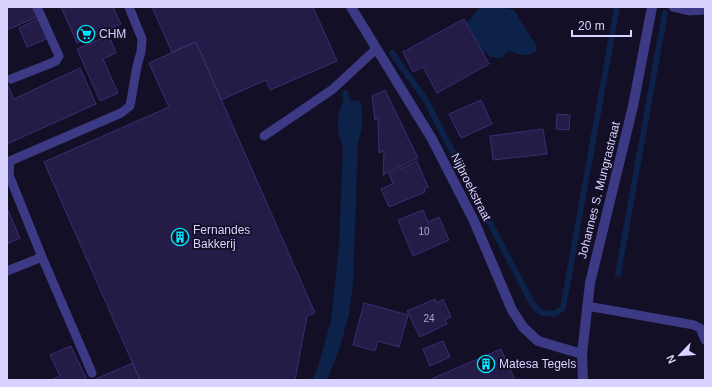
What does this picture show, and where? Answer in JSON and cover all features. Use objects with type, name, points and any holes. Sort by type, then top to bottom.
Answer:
[{"type":"street","name":"Nijbroekstraat","points":[[351,7],[432,139],[474,221],[512,310],[523,327],[538,341],[582,354]]},
{"type":"street","name":"Johannes S. Mungrastraat","points":[[583,380],[582,354],[590,283],[633,106],[652,7]]},
{"type":"lane","points":[[11,79],[56,61],[59,56],[37,7]]},
{"type":"lane","points":[[92,373],[42,257],[9,175],[10,161],[121,113],[130,106],[141,52],[142,39],[129,7]]},
{"type":"lane","points":[[673,7],[689,11],[705,10]]},
{"type":"lane","points":[[264,136],[333,89],[376,49]]},
{"type":"lane","points":[[7,272],[42,257]]},
{"type":"lane","points":[[587,306],[694,325],[700,328],[705,340]]},
{"type":"water","points":[[480,7],[497,7],[514,10],[536,45],[537,50],[534,53],[527,55],[509,51],[501,58],[490,57],[487,53],[483,53],[467,23]]},
{"type":"water","points":[[344,99],[360,101],[362,116],[362,126],[358,141],[353,282],[349,315],[339,350],[327,380],[312,380],[318,367],[331,320],[339,246],[343,147],[339,135],[338,118]]},
{"type":"building","points":[[7,7],[32,7],[37,17],[7,30]]},
{"type":"building","name":"CHM","points":[[61,7],[113,7],[121,24],[77,43]]},
{"type":"building","points":[[152,7],[313,7],[337,61],[270,90],[266,80],[221,100],[196,42],[172,52]]},
{"type":"building","points":[[40,18],[49,38],[27,47],[19,28]]},
{"type":"building","points":[[464,19],[489,64],[437,93],[423,67],[413,72],[403,52]]},
{"type":"building","points":[[109,35],[116,53],[103,59],[118,93],[100,101],[77,49]]},
{"type":"building","name":"Fernandes Bakkerij","points":[[196,42],[315,313],[307,316],[295,380],[140,380],[44,162],[169,107],[149,63]]},
{"type":"building","points":[[80,68],[96,104],[7,144],[7,84],[14,99]]},
{"type":"building","points":[[385,90],[418,158],[383,175],[384,151],[379,153],[378,118],[375,120],[372,96]]},
{"type":"building","points":[[481,100],[492,124],[461,138],[449,114]]},
{"type":"building","points":[[557,114],[570,115],[569,130],[556,129]]},
{"type":"building","points":[[543,129],[547,154],[493,160],[490,136]]},
{"type":"building","points":[[417,161],[428,187],[424,189],[425,192],[389,207],[381,189],[393,184],[389,174]]},
{"type":"building","points":[[7,208],[20,238],[7,244]]},
{"type":"building","points":[[423,210],[428,222],[439,217],[449,240],[413,256],[398,220]]},
{"type":"building","points":[[435,299],[437,303],[443,299],[451,317],[445,320],[447,324],[420,337],[407,311]]},
{"type":"building","points":[[364,303],[408,315],[399,347],[378,341],[375,351],[353,345]]},
{"type":"building","points":[[443,341],[450,357],[430,366],[423,349]]},
{"type":"building","points":[[71,346],[87,380],[51,380],[60,376],[50,355]]},
{"type":"building","name":"Matesa Tegels","points":[[501,349],[515,380],[429,380]]},
{"type":"building","points":[[133,363],[140,380],[93,380]]},
{"type":"waterway","points":[[392,53],[425,99],[533,305],[542,313],[554,314],[563,308],[617,7]]},
{"type":"waterway","points":[[618,274],[665,13]]},
{"type":"waterway","points":[[345,93],[348,107]]},
{"type":"place","name":"CHM","points":[[86,34]]},
{"type":"place","name":"Fernandes Bakkerij","points":[[180,237]]},
{"type":"place","name":"Matesa Tegels","points":[[486,364]]}]
